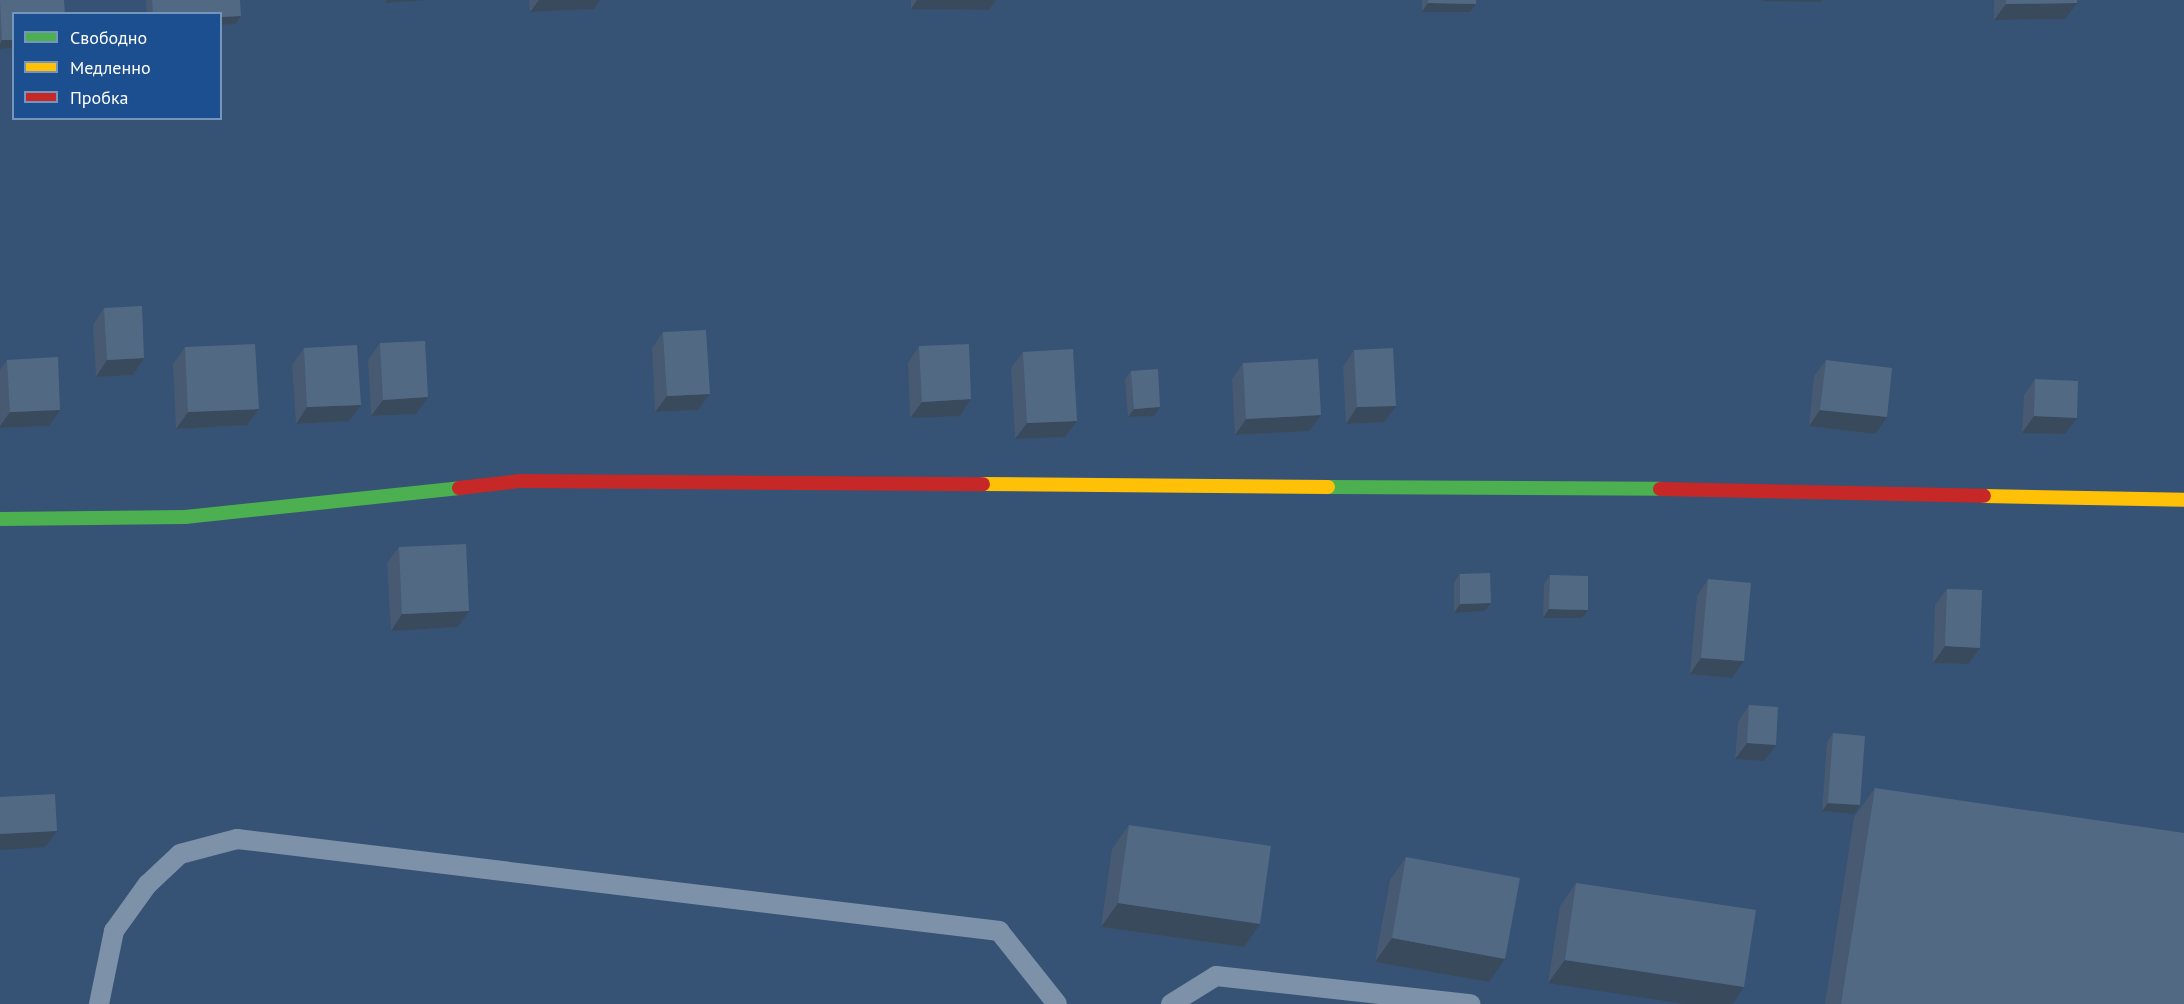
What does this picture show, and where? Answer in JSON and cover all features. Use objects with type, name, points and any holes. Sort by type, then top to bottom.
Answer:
[{"type":"street","points":[[0,519],[185,518],[520,481],[1656,489],[2184,500]]},
{"type":"lane","points":[[99,1004],[114,931],[147,885],[180,854],[237,839],[999,931],[1057,1004]]},
{"type":"lane","points":[[1172,1004],[1216,976],[1470,1004]]},
{"type":"building","points":[[0,0],[64,0],[65,12],[12,12],[12,40],[2,40]]},
{"type":"building","points":[[152,0],[240,0],[241,16],[222,17],[222,12],[153,12]]},
{"type":"building","points":[[1428,0],[1476,0],[1476,4],[1428,3]]},
{"type":"building","points":[[2006,0],[2077,0],[2077,3],[2006,4]]},
{"type":"building","points":[[142,306],[144,358],[107,360],[104,308]]},
{"type":"building","points":[[706,330],[710,394],[667,396],[663,332]]},
{"type":"building","points":[[425,341],[428,397],[383,400],[380,343]]},
{"type":"building","points":[[255,344],[259,409],[188,412],[185,347]]},
{"type":"building","points":[[969,344],[971,399],[922,402],[919,346]]},
{"type":"building","points":[[357,345],[361,405],[307,407],[304,348]]},
{"type":"building","points":[[1393,348],[1396,406],[1357,407],[1354,350]]},
{"type":"building","points":[[1073,349],[1077,421],[1027,423],[1023,352]]},
{"type":"building","points":[[58,357],[60,410],[10,412],[7,360]]},
{"type":"building","points":[[1318,359],[1321,415],[1246,419],[1243,363]]},
{"type":"building","points":[[1826,360],[1892,368],[1887,417],[1820,410]]},
{"type":"building","points":[[1158,369],[1160,407],[1134,409],[1131,371]]},
{"type":"building","points":[[2035,379],[2078,381],[2077,418],[2034,416]]},
{"type":"building","points":[[466,544],[469,611],[402,614],[399,547]]},
{"type":"building","points":[[1490,573],[1491,603],[1460,604],[1460,574]]},
{"type":"building","points":[[1550,575],[1588,576],[1588,610],[1549,609]]},
{"type":"building","points":[[1708,579],[1751,583],[1744,661],[1701,658]]},
{"type":"building","points":[[1947,589],[1982,590],[1980,648],[1945,646]]},
{"type":"building","points":[[1749,705],[1778,707],[1776,745],[1747,743]]},
{"type":"building","points":[[1833,733],[1865,736],[1860,805],[1828,803]]},
{"type":"building","points":[[1875,788],[2184,833],[2184,1004],[1841,1004]]},
{"type":"building","points":[[55,794],[57,831],[0,834],[0,797]]},
{"type":"building","points":[[1129,825],[1271,846],[1260,924],[1118,903]]},
{"type":"building","points":[[1406,857],[1520,878],[1505,959],[1392,938]]},
{"type":"building","points":[[1576,883],[1756,910],[1744,987],[1565,960]]},
{"type":"traffic: fast","points":[[1328,487],[1660,489]]},
{"type":"traffic: fast","points":[[0,519],[185,517],[459,488]]},
{"type":"traffic: slow","points":[[983,484],[1328,487]]},
{"type":"traffic: slow","points":[[1984,496],[2184,500]]},
{"type":"traffic: jam","points":[[459,488],[520,481],[983,484]]},
{"type":"traffic: jam","points":[[1660,489],[1984,496]]}]
